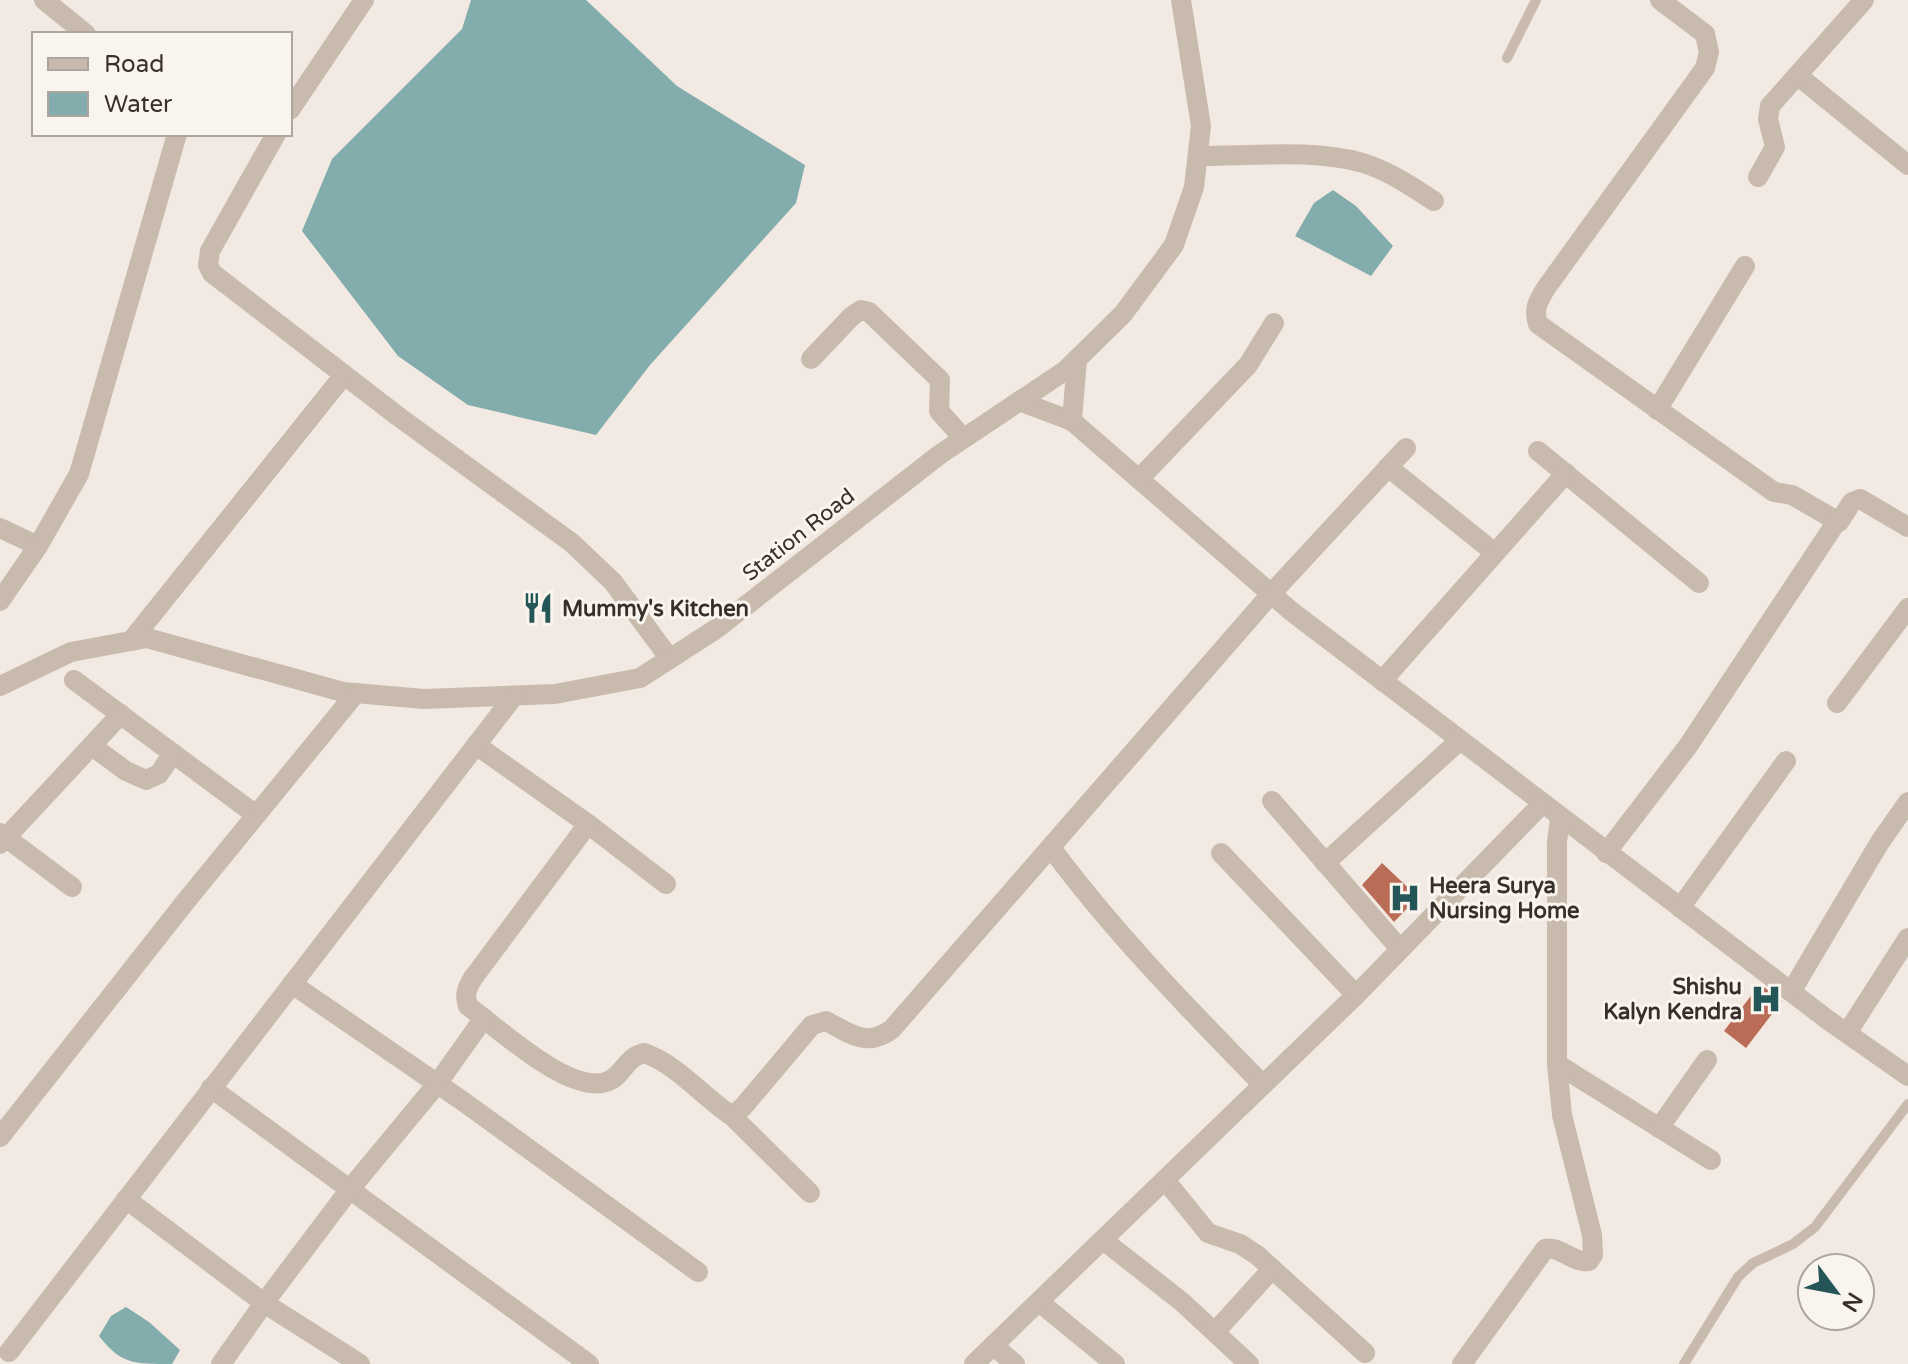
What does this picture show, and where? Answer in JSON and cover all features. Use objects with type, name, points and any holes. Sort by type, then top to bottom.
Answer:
[{"type":"street","points":[[44,0],[84,32]]},
{"type":"street","points":[[292,107],[364,0]]},
{"type":"street","name":"Station Road","points":[[0,686],[71,652],[147,638],[343,692],[424,699],[555,694],[640,678],[716,629],[963,438],[1066,370],[1123,314],[1174,245],[1194,187],[1201,126],[1181,0]]},
{"type":"street","points":[[1660,0],[1705,34],[1709,52],[1705,68],[1546,288],[1534,314],[1538,324],[1553,337],[1770,490],[1792,495],[1837,521]]},
{"type":"street","points":[[1758,177],[1775,147],[1768,112],[1773,101],[1864,0]]},
{"type":"street","points":[[1797,75],[1908,165]]},
{"type":"street","points":[[0,601],[38,546],[79,474],[176,136]]},
{"type":"street","points":[[275,136],[210,251],[208,265],[212,273],[572,543],[613,582],[670,659]]},
{"type":"street","points":[[1198,156],[1322,154],[1364,164],[1392,176],[1434,201]]},
{"type":"street","points":[[1657,410],[1745,266]]},
{"type":"street","points":[[811,359],[852,316],[861,310],[869,312],[940,380],[939,411],[963,438]]},
{"type":"street","points":[[1139,479],[1248,365],[1274,323]]},
{"type":"street","points":[[1072,421],[1077,359]]},
{"type":"street","points":[[131,641],[344,375]]},
{"type":"street","points":[[1019,401],[1072,421],[1271,594],[1382,681],[1791,992],[1908,1076]]},
{"type":"street","points":[[732,1116],[752,1097],[812,1025],[826,1021],[865,1040],[880,1039],[892,1029],[1271,594],[1406,448]]},
{"type":"street","points":[[1538,451],[1699,583]]},
{"type":"street","points":[[1388,467],[1495,553]]},
{"type":"street","points":[[1382,681],[1566,473]]},
{"type":"street","points":[[1606,853],[1688,746],[1852,502],[1858,499],[1908,527]]},
{"type":"street","points":[[0,528],[38,546]]},
{"type":"street","points":[[1837,703],[1908,608]]},
{"type":"street","points":[[74,680],[256,815]]},
{"type":"street","points":[[0,1137],[356,693]]},
{"type":"street","points":[[26,1364],[4,1348],[126,1199],[514,696]]},
{"type":"street","points":[[72,887],[2,838],[121,714]]},
{"type":"street","points":[[1325,863],[1459,741]]},
{"type":"street","points":[[476,745],[666,884]]},
{"type":"street","points":[[92,746],[126,771],[146,780],[159,774],[173,753]]},
{"type":"street","points":[[1680,908],[1786,761]]},
{"type":"street","points":[[1272,801],[1400,949]]},
{"type":"street","points":[[1791,992],[1880,842],[1908,802]]},
{"type":"street","points":[[974,1364],[1356,995],[1542,804]]},
{"type":"street","points":[[1462,1364],[1545,1249],[1549,1247],[1586,1263],[1593,1255],[1592,1235],[1562,1115],[1557,1064],[1557,842],[1560,818]]},
{"type":"street","points":[[588,824],[467,989],[468,1006],[554,1070],[580,1082],[607,1082],[616,1077],[636,1055],[652,1056],[732,1116],[810,1193]]},
{"type":"street","points":[[1052,849],[1125,941],[1263,1085]]},
{"type":"street","points":[[1221,853],[1356,995]]},
{"type":"street","points":[[1847,1033],[1908,938]]},
{"type":"street","points":[[292,984],[698,1272]]},
{"type":"street","points":[[221,1364],[350,1189],[437,1084],[484,1018]]},
{"type":"street","points":[[1659,1128],[1707,1060]]},
{"type":"street","points":[[1557,1064],[1711,1160]]},
{"type":"street","points":[[211,1088],[589,1364]]},
{"type":"street","points":[[1165,1180],[1208,1233],[1245,1247],[1365,1353]]},
{"type":"street","points":[[126,1199],[264,1303],[360,1364]]},
{"type":"street","points":[[1103,1240],[1182,1302],[1249,1364]]},
{"type":"street","points":[[1215,1332],[1272,1269]]},
{"type":"street","points":[[1039,1302],[1115,1364]]},
{"type":"street","points":[[993,1345],[1015,1364]]},
{"type":"lane","points":[[1507,58],[1536,0]]},
{"type":"lane","points":[[1684,1364],[1738,1277],[1753,1263],[1793,1244],[1815,1227],[1908,1104]]},
{"type":"water","points":[[471,0],[586,0],[677,86],[805,165],[796,203],[650,365],[596,435],[468,405],[398,356],[302,231],[332,159],[462,29]]},
{"type":"water","points":[[1333,190],[1356,206],[1393,246],[1371,276],[1295,236],[1314,203]]},
{"type":"water","points":[[126,1307],[149,1322],[180,1350],[172,1364],[147,1364],[121,1357],[99,1336],[111,1316]]},
{"type":"building","points":[[1382,863],[1418,897],[1394,922],[1362,885]]},
{"type":"building","points":[[1760,984],[1782,1001],[1746,1048],[1724,1031]]},
{"type":"place","name":"Mummy's Kitchen","points":[[538,608]]},
{"type":"place","name":"Heera Surya Nursing Home","points":[[1405,898]]},
{"type":"place","name":"Shishu Kalyn Kendra","points":[[1766,999]]}]
